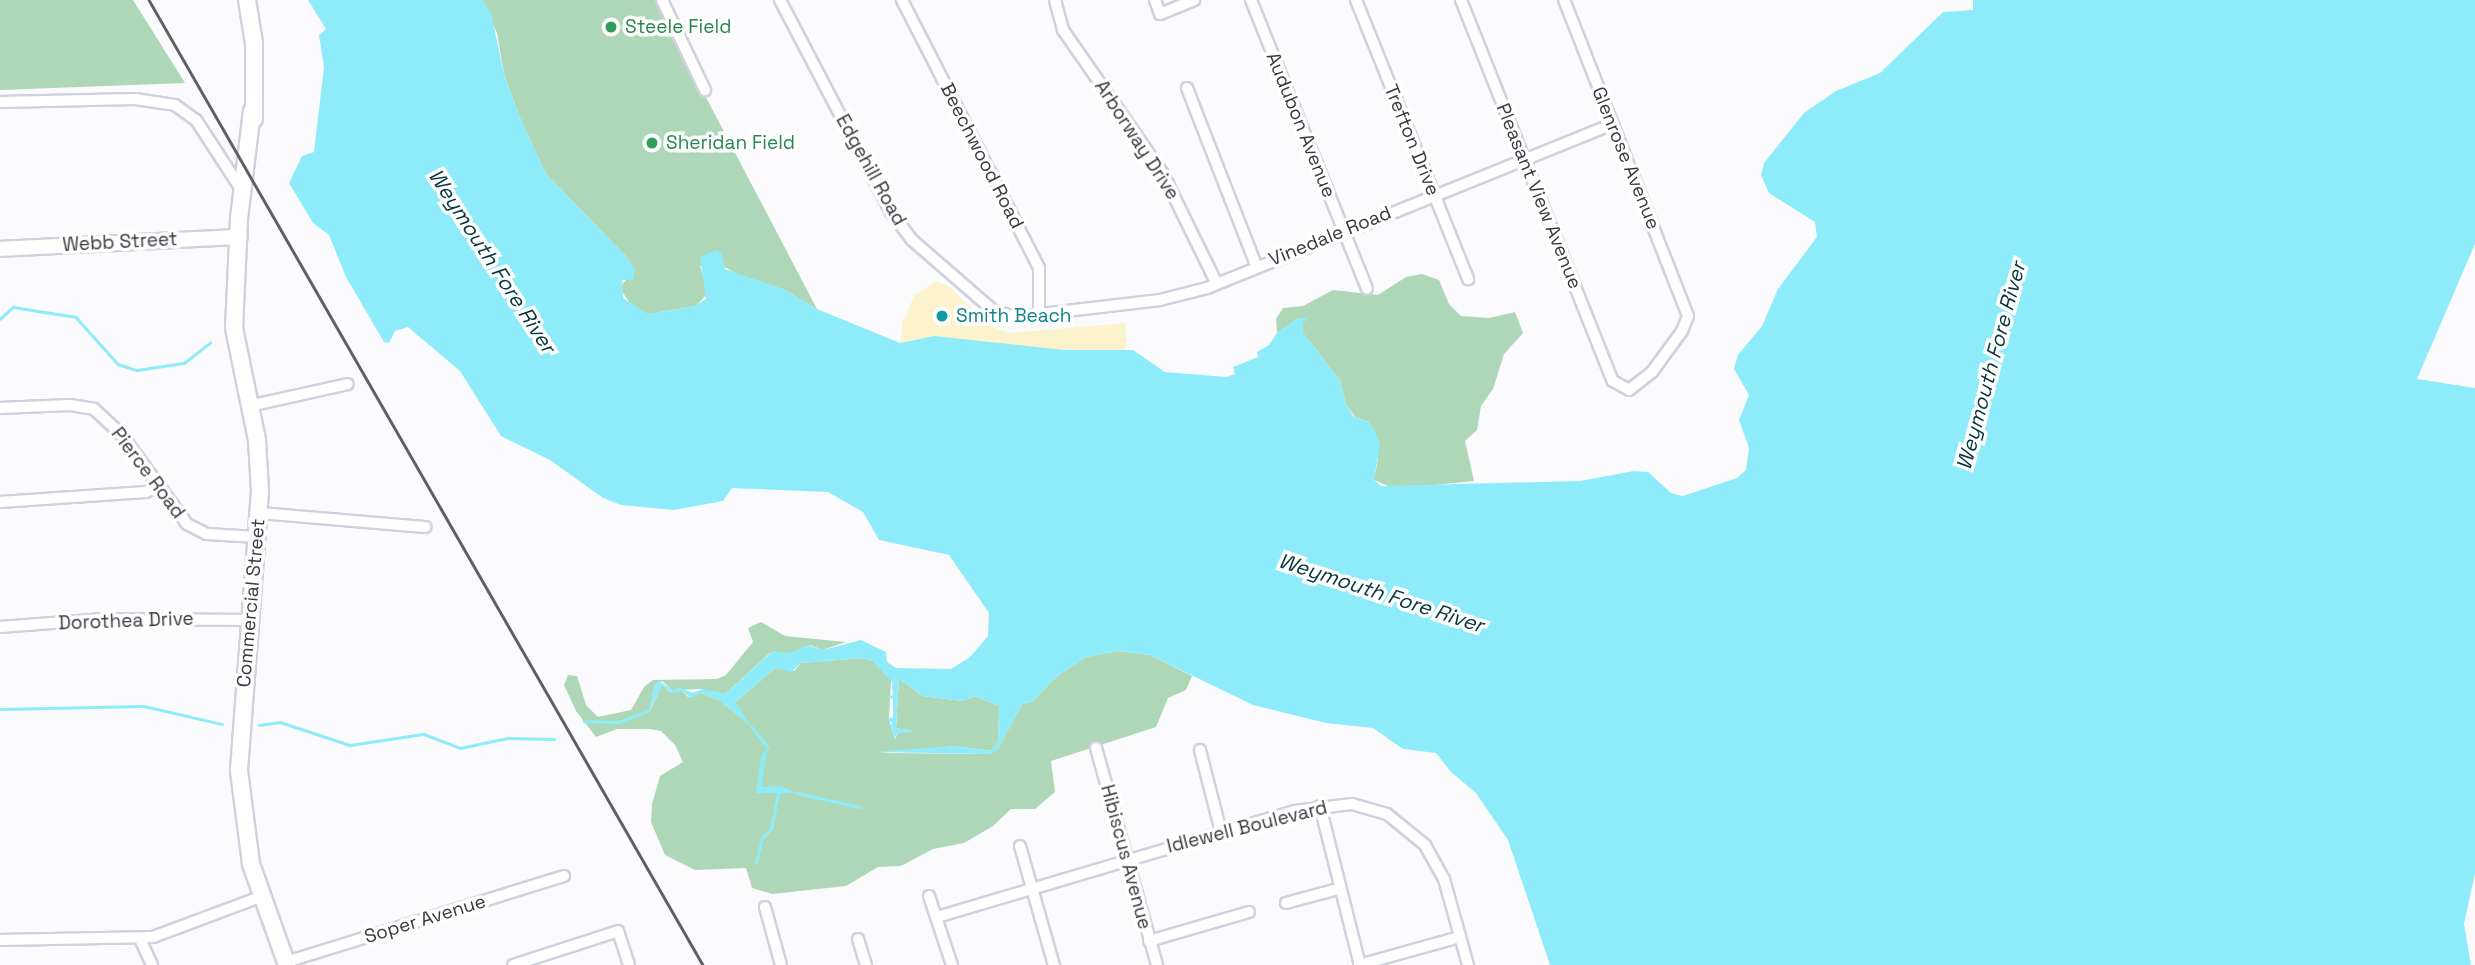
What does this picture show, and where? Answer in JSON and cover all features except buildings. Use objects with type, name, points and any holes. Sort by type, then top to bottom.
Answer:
[{"type":"main road","name":"Commercial Street","points":[[240,237],[246,220],[254,53],[247,0]]},
{"type":"main road","name":"Commercial Street","points":[[251,111],[241,189],[235,337],[259,457],[259,513],[239,771],[247,845],[260,897],[287,964]]},
{"type":"street","points":[[662,0],[705,90]]},
{"type":"street","name":"Edgehill Road","points":[[780,0],[885,201],[912,240],[994,311],[1039,317]]},
{"type":"street","name":"Beechwood Road","points":[[902,0],[1039,268],[1039,317]]},
{"type":"street","name":"Arborway Drive","points":[[1055,0],[1063,30],[1163,174],[1216,282]]},
{"type":"street","points":[[1155,0],[1160,14],[1195,0]]},
{"type":"street","name":"Trefton Drive","points":[[1356,0],[1468,279]]},
{"type":"street","name":"Pleasant View Avenue","points":[[1461,0],[1613,381],[1621,389]]},
{"type":"street","name":"Glenrose Avenue","points":[[1564,0],[1688,316],[1682,331],[1643,382],[1621,389]]},
{"type":"street","name":"Audubon Avenue","points":[[1254,1],[1367,289]]},
{"type":"street","points":[[1187,88],[1256,265]]},
{"type":"street","points":[[0,102],[135,99],[168,103],[192,115],[241,189]]},
{"type":"street","name":"Vinedale Road","points":[[1039,317],[1160,300],[1216,282],[1612,124]]},
{"type":"street","name":"Webb Street","points":[[0,249],[240,237]]},
{"type":"street","points":[[249,406],[348,384]]},
{"type":"street","name":"Pierce Road","points":[[0,408],[70,405],[94,409],[121,434],[158,486],[196,530],[257,537]]},
{"type":"street","points":[[0,502],[146,492],[158,486]]},
{"type":"street","points":[[259,513],[425,527]]},
{"type":"street","name":"Dorothea Drive","points":[[0,627],[104,619],[251,620]]},
{"type":"street","name":"Hibiscus Avenue","points":[[1096,748],[1157,965]]},
{"type":"street","points":[[1200,750],[1221,832]]},
{"type":"street","points":[[1320,806],[1338,889],[1360,965],[1460,937]]},
{"type":"street","name":"Idlewell Boulevard","points":[[937,917],[1127,858],[1320,806],[1374,809],[1419,837],[1442,873],[1468,965]]},
{"type":"street","points":[[1020,846],[1054,965]]},
{"type":"street","name":"Soper Avenue","points":[[287,964],[564,876]]},
{"type":"street","points":[[1286,903],[1338,889]]},
{"type":"street","points":[[929,896],[953,965]]},
{"type":"street","points":[[0,940],[140,939],[171,932],[260,897]]},
{"type":"street","points":[[765,907],[781,965]]},
{"type":"street","points":[[1149,941],[1249,912]]},
{"type":"street","points":[[513,965],[618,931],[629,965]]},
{"type":"street","points":[[140,939],[152,965]]},
{"type":"street","points":[[858,939],[866,965]]},
{"type":"green space","points":[[0,0],[133,0],[185,83],[0,90]]},
{"type":"green space","points":[[482,0],[655,0],[817,309],[783,289],[744,278],[721,265],[700,266],[708,293],[696,306],[648,314],[633,308],[619,287],[635,271],[625,255],[546,174],[520,118],[504,74],[497,33]]},
{"type":"green space","points":[[1422,274],[1439,280],[1449,304],[1461,316],[1489,318],[1515,312],[1523,333],[1504,354],[1493,389],[1481,406],[1477,430],[1465,441],[1474,481],[1395,489],[1374,480],[1378,459],[1369,422],[1355,417],[1346,404],[1340,380],[1303,333],[1302,324],[1307,318],[1297,319],[1277,333],[1276,319],[1283,308],[1303,306],[1333,290],[1378,295],[1406,277]]},
{"type":"green space","points":[[761,622],[785,636],[846,642],[823,650],[810,645],[790,653],[770,653],[725,694],[700,689],[672,690],[662,681],[655,684],[649,713],[662,685],[670,692],[682,691],[688,697],[700,693],[719,700],[749,724],[735,702],[776,668],[794,671],[801,663],[862,658],[873,661],[891,680],[889,719],[895,739],[898,733],[912,731],[896,728],[899,679],[923,696],[963,701],[974,696],[999,706],[998,742],[990,751],[956,746],[880,753],[990,754],[998,749],[1022,704],[1032,702],[1056,677],[1086,657],[1118,651],[1150,655],[1192,676],[1186,690],[1168,698],[1156,727],[1051,761],[1055,792],[1035,809],[1011,809],[993,826],[964,843],[933,849],[901,866],[878,867],[846,886],[772,894],[752,888],[746,868],[695,870],[665,855],[651,822],[652,804],[660,776],[683,762],[675,745],[661,731],[650,729],[617,729],[596,737],[576,711],[564,685],[568,675],[577,676],[586,705],[598,717],[631,710],[644,687],[653,680],[717,679],[726,675],[753,642],[748,628]]},
{"type":"sand","name":"Smith Beach","points":[[936,281],[948,286],[992,327],[1009,333],[1125,323],[1127,345],[1125,350],[1064,350],[915,339],[900,343],[903,321],[914,296]]},
{"type":"water","name":"Weymouth Fore River","points":[[308,0],[482,0],[491,13],[504,74],[520,118],[546,174],[625,255],[635,270],[633,280],[622,280],[623,298],[648,314],[695,306],[706,299],[700,257],[716,250],[722,254],[725,269],[783,289],[817,309],[900,343],[934,336],[1064,350],[1133,350],[1165,372],[1226,377],[1235,374],[1233,367],[1258,357],[1257,352],[1269,345],[1277,333],[1297,319],[1308,317],[1302,324],[1303,333],[1340,380],[1346,404],[1354,417],[1369,422],[1375,431],[1380,445],[1374,480],[1381,486],[1580,481],[1634,471],[1648,472],[1671,493],[1683,496],[1737,478],[1746,470],[1749,448],[1739,420],[1749,395],[1734,369],[1738,355],[1762,326],[1778,289],[1817,237],[1815,222],[1769,193],[1761,175],[1764,163],[1804,113],[1836,91],[1880,73],[1943,12],[1973,10],[1973,0],[2475,0],[2475,244],[2417,379],[2475,388],[2475,873],[2464,924],[2471,965],[1550,965],[1508,840],[1476,793],[1451,772],[1436,753],[1403,749],[1373,728],[1326,723],[1253,705],[1150,655],[1118,651],[1086,657],[1056,677],[1032,702],[1022,704],[998,749],[990,754],[872,752],[956,746],[990,751],[998,742],[999,706],[974,696],[963,701],[923,696],[899,679],[896,728],[916,732],[898,733],[894,739],[892,727],[884,725],[893,724],[887,719],[893,717],[893,699],[889,697],[893,695],[892,682],[873,661],[862,658],[801,663],[791,672],[776,668],[735,702],[751,726],[719,700],[700,693],[691,698],[682,691],[672,693],[662,685],[648,714],[655,684],[659,681],[673,690],[680,687],[692,693],[703,689],[725,694],[773,651],[790,653],[808,645],[823,650],[861,640],[886,652],[887,662],[896,668],[951,669],[970,657],[988,636],[989,613],[949,555],[879,540],[863,512],[828,492],[732,488],[723,501],[674,510],[621,505],[603,498],[550,460],[501,436],[460,371],[408,327],[395,331],[389,343],[384,342],[346,277],[329,235],[313,223],[289,183],[302,156],[314,152],[324,67],[319,35],[326,29]]},
{"type":"water","points":[[768,747],[761,787],[780,786],[797,793],[756,793],[761,756]]},
{"type":"waterway","points":[[0,319],[13,307],[76,317],[118,364],[137,370],[184,363],[210,343]]},
{"type":"waterway","points":[[0,709],[144,706],[222,724]]},
{"type":"waterway","points":[[584,721],[619,722],[648,711]]},
{"type":"waterway","points":[[259,725],[280,722],[350,745],[424,734],[460,748],[507,738],[554,739]]},
{"type":"waterway","points":[[751,726],[768,747]]},
{"type":"waterway","points":[[756,862],[762,838],[771,829],[779,789]]},
{"type":"waterway","points":[[797,793],[860,807]]},
{"type":"railway","points":[[149,0],[703,965]]},
{"type":"place","name":"Steele Field","points":[[611,27]]},
{"type":"place","name":"Sheridan Field","points":[[652,143]]},
{"type":"place","name":"Smith Beach","points":[[942,316]]}]
